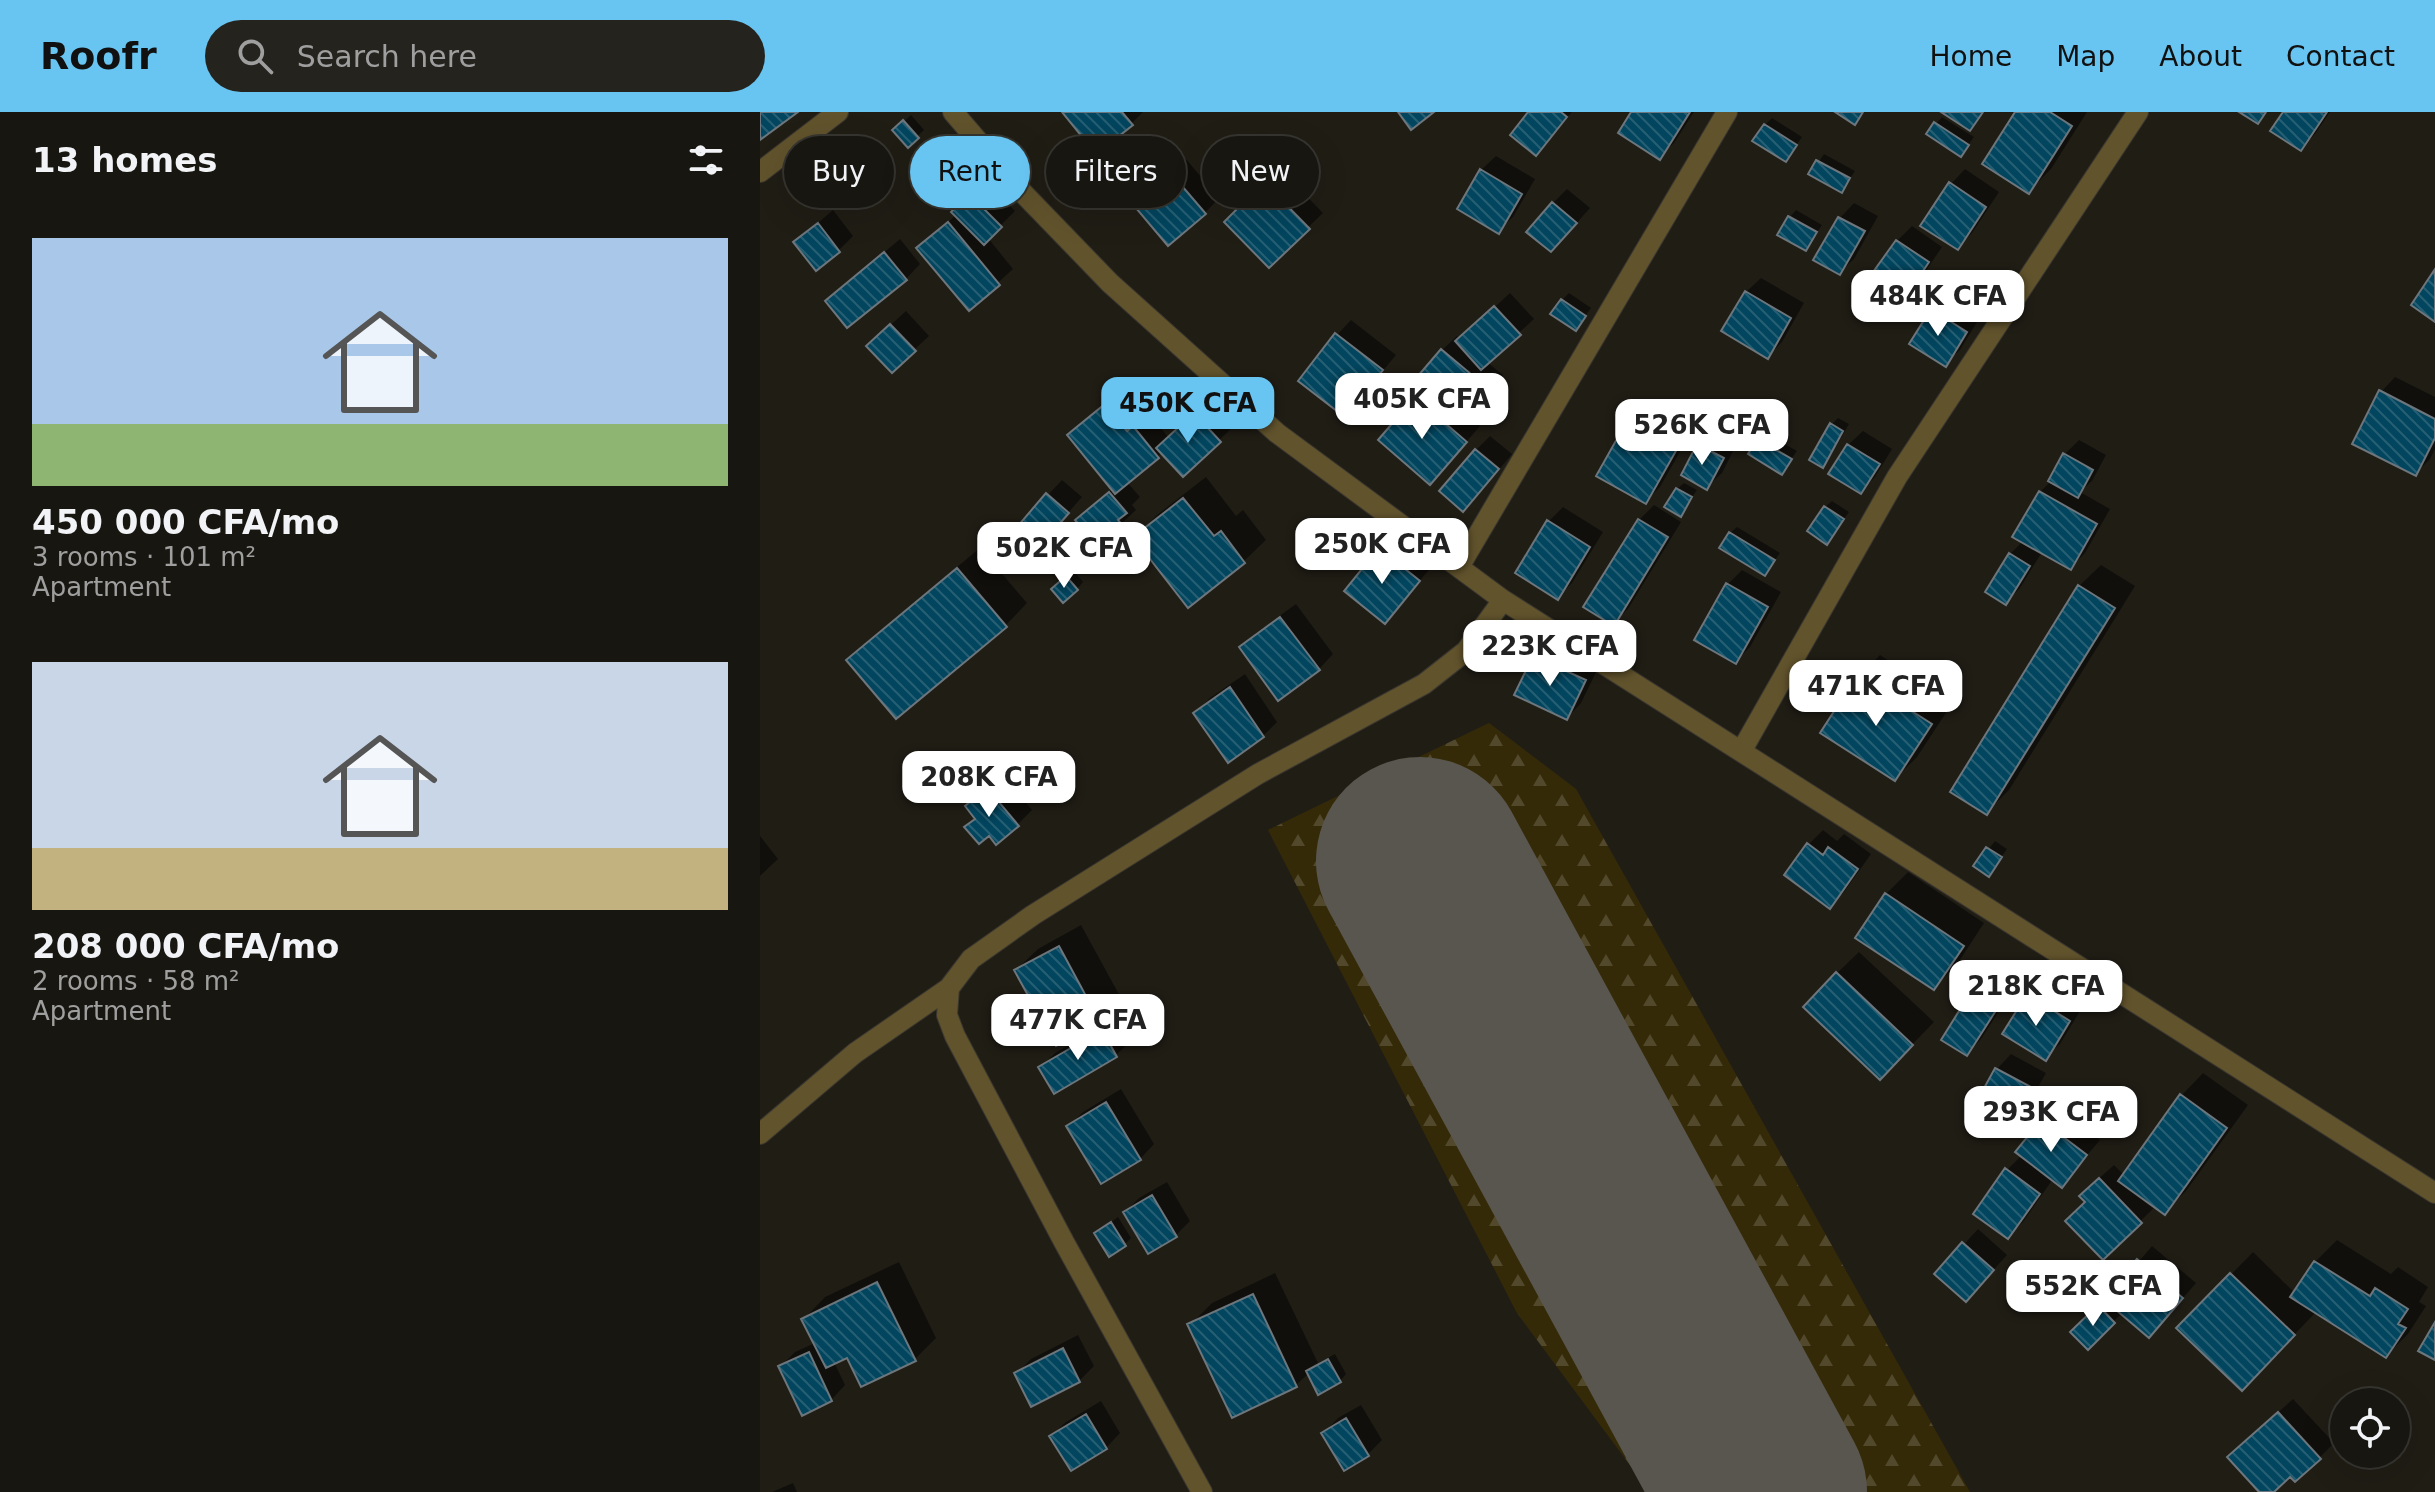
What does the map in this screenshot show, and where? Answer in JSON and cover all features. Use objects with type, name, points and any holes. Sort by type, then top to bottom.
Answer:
[{"type":"street","points":[[760,172],[838,112]]},
{"type":"street","points":[[953,112],[1021,191],[1133,303],[1277,433],[1503,600],[2435,1193]]},
{"type":"street","points":[[1459,567],[1727,112]]},
{"type":"street","points":[[1742,750],[1897,477],[2138,112]]},
{"type":"street","points":[[760,1134],[855,1053],[949,988],[971,959],[1033,915],[1258,774],[1424,684],[1466,651],[1503,600]]},
{"type":"street","points":[[949,988],[947,1015],[955,1036],[1202,1492]]},
{"type":"green space","points":[[1489,723],[1576,789],[1970,1492],[1650,1492],[1517,1313],[1268,830]]},
{"type":"building","points":[[760,112],[798,112],[760,140]]},
{"type":"building","points":[[1062,112],[1122,112],[1133,125],[1119,136],[1081,136]]},
{"type":"building","points":[[1398,112],[1434,112],[1411,130]]},
{"type":"building","points":[[1528,112],[1561,112],[1567,117],[1536,156],[1510,135]]},
{"type":"building","points":[[1631,112],[1690,112],[1660,160],[1618,133]]},
{"type":"building","points":[[1835,112],[1863,112],[1855,125]]},
{"type":"building","points":[[1941,112],[1983,112],[1970,131]]},
{"type":"building","points":[[2015,112],[2050,112],[2072,126],[2029,194],[1982,164]]},
{"type":"building","points":[[2239,112],[2266,112],[2258,124]]},
{"type":"building","points":[[2283,112],[2327,112],[2301,151],[2270,131]]},
{"type":"building","points":[[903,120],[917,136],[910,136],[908,148],[892,130]]},
{"type":"building","points":[[1934,122],[1969,145],[1961,157],[1926,134]]},
{"type":"building","points":[[1764,124],[1797,145],[1786,162],[1752,141]]},
{"type":"building","points":[[1816,160],[1850,178],[1842,193],[1808,174]]},
{"type":"building","points":[[1480,169],[1522,194],[1499,234],[1457,209]]},
{"type":"building","points":[[1949,182],[1986,207],[1958,250],[1920,226]]},
{"type":"building","points":[[1186,191],[1206,214],[1168,246],[1136,208],[1186,208]]},
{"type":"building","points":[[1552,202],[1577,223],[1551,252],[1526,232]]},
{"type":"building","points":[[955,208],[983,208],[1002,227],[984,245],[951,212]]},
{"type":"building","points":[[1238,208],[1289,208],[1310,229],[1269,268],[1224,222]]},
{"type":"building","points":[[1788,216],[1817,232],[1806,251],[1777,235]]},
{"type":"building","points":[[1838,217],[1865,231],[1840,275],[1813,260]]},
{"type":"building","points":[[948,222],[1000,285],[969,311],[916,248]]},
{"type":"building","points":[[818,223],[840,252],[816,271],[793,242]]},
{"type":"building","points":[[1896,240],[1929,262],[1905,298],[1871,275]]},
{"type":"building","points":[[884,252],[907,280],[847,328],[825,301]]},
{"type":"building","points":[[2435,269],[2435,322],[2411,305]]},
{"type":"building","points":[[1745,291],[1791,318],[1768,359],[1721,331]]},
{"type":"building","points":[[1561,299],[1586,316],[1576,331],[1550,314]]},
{"type":"building","points":[[1494,306],[1521,335],[1481,370],[1455,341]]},
{"type":"building","points":[[1931,309],[1967,332],[1946,367],[1909,344]]},
{"type":"building","points":[[890,324],[916,351],[892,373],[866,346]]},
{"type":"building","points":[[1335,333],[1383,370],[1346,418],[1298,381]]},
{"type":"building","points":[[1441,349],[1490,390],[1467,417],[1418,376]]},
{"type":"building","points":[[2379,390],[2435,419],[2435,438],[2416,476],[2352,444]]},
{"type":"building","points":[[1415,397],[1467,442],[1430,485],[1378,440]]},
{"type":"building","points":[[1105,404],[1127,431],[1133,426],[1159,458],[1115,494],[1067,435]]},
{"type":"building","points":[[1194,413],[1221,442],[1183,477],[1156,448]]},
{"type":"building","points":[[1631,414],[1681,442],[1646,504],[1596,476]]},
{"type":"building","points":[[1830,423],[1843,431],[1823,468],[1809,460]]},
{"type":"building","points":[[1757,439],[1792,459],[1782,475],[1748,454]]},
{"type":"building","points":[[1697,444],[1724,458],[1707,490],[1681,475]]},
{"type":"building","points":[[1847,444],[1880,464],[1861,494],[1828,474]]},
{"type":"building","points":[[1475,449],[1499,469],[1463,512],[1439,491]]},
{"type":"building","points":[[2063,453],[2093,470],[2078,498],[2048,481]]},
{"type":"building","points":[[1676,488],[1692,497],[1681,517],[1664,507]]},
{"type":"building","points":[[2039,491],[2097,524],[2071,570],[2012,537]]},
{"type":"building","points":[[1109,492],[1127,513],[1118,520],[1123,526],[1106,539],[1102,534],[1094,542],[1075,520]]},
{"type":"building","points":[[1046,493],[1069,513],[1039,547],[1017,527]]},
{"type":"building","points":[[1183,498],[1214,536],[1221,531],[1245,563],[1188,608],[1133,537]]},
{"type":"building","points":[[1824,506],[1844,519],[1827,545],[1807,531]]},
{"type":"building","points":[[1638,519],[1668,537],[1614,626],[1583,607]]},
{"type":"building","points":[[1547,520],[1590,547],[1558,600],[1515,573]]},
{"type":"building","points":[[1729,532],[1775,560],[1765,576],[1719,548]]},
{"type":"building","points":[[1379,548],[1420,581],[1385,624],[1344,591]]},
{"type":"building","points":[[2009,553],[2030,566],[2006,605],[1985,592]]},
{"type":"building","points":[[957,568],[1007,627],[896,719],[846,660]]},
{"type":"building","points":[[1066,576],[1078,590],[1063,603],[1051,589]]},
{"type":"building","points":[[1726,583],[1768,607],[1736,664],[1694,640]]},
{"type":"building","points":[[2078,585],[2115,608],[1987,815],[1950,792]]},
{"type":"building","points":[[1280,617],[1320,670],[1278,701],[1239,647]]},
{"type":"building","points":[[1533,656],[1586,680],[1567,720],[1514,695]]},
{"type":"building","points":[[1857,676],[1932,724],[1895,781],[1820,733]]},
{"type":"building","points":[[1230,687],[1264,737],[1228,763],[1193,713]]},
{"type":"building","points":[[987,788],[1019,826],[996,845],[989,836],[979,844],[964,827],[975,819],[965,806]]},
{"type":"building","points":[[1807,843],[1823,855],[1828,847],[1858,869],[1830,909],[1784,875]]},
{"type":"building","points":[[1986,847],[2002,857],[1989,877],[1973,866]]},
{"type":"building","points":[[1885,893],[1964,946],[1934,990],[1855,938]]},
{"type":"building","points":[[1059,946],[1100,1022],[1056,1046],[1014,970]]},
{"type":"building","points":[[1836,972],[1913,1045],[1880,1080],[1803,1007]]},
{"type":"building","points":[[2027,994],[2070,1021],[2046,1061],[2002,1034]]},
{"type":"building","points":[[1969,995],[1995,1012],[1967,1056],[1941,1040]]},
{"type":"building","points":[[1102,1030],[1117,1057],[1054,1094],[1038,1067]]},
{"type":"building","points":[[1995,1068],[2033,1088],[2014,1121],[1977,1101]]},
{"type":"building","points":[[2180,1094],[2227,1128],[2165,1215],[2118,1181]]},
{"type":"building","points":[[1106,1102],[1141,1160],[1101,1184],[1066,1126]]},
{"type":"building","points":[[2041,1120],[2087,1155],[2062,1188],[2015,1152]]},
{"type":"building","points":[[2005,1168],[2040,1194],[2008,1239],[1973,1214]]},
{"type":"building","points":[[2099,1178],[2142,1223],[2103,1260],[2065,1221],[2085,1202],[2079,1196]]},
{"type":"building","points":[[1152,1195],[1177,1237],[1148,1254],[1123,1212]]},
{"type":"building","points":[[1111,1222],[1126,1246],[1109,1257],[1094,1233]]},
{"type":"building","points":[[1962,1242],[1994,1270],[1966,1302],[1934,1274]]},
{"type":"building","points":[[2137,1259],[2183,1298],[2149,1338],[2102,1298]]},
{"type":"building","points":[[2314,1261],[2370,1296],[2375,1288],[2408,1309],[2398,1324],[2406,1328],[2386,1358],[2290,1297]]},
{"type":"building","points":[[2230,1273],[2295,1335],[2242,1391],[2176,1328]]},
{"type":"building","points":[[877,1282],[916,1361],[861,1387],[847,1358],[826,1368],[801,1319]]},
{"type":"building","points":[[1253,1294],[1297,1387],[1232,1418],[1187,1324]]},
{"type":"building","points":[[2098,1305],[2115,1323],[2088,1350],[2070,1332]]},
{"type":"building","points":[[2435,1322],[2435,1360],[2418,1351]]},
{"type":"building","points":[[1063,1348],[1080,1382],[1031,1407],[1014,1373]]},
{"type":"building","points":[[809,1352],[832,1401],[802,1416],[778,1366]]},
{"type":"building","points":[[1328,1359],[1341,1382],[1318,1395],[1306,1371]]},
{"type":"building","points":[[2278,1412],[2321,1459],[2295,1482],[2290,1477],[2274,1492],[2259,1492],[2227,1457]]},
{"type":"building","points":[[1086,1414],[1107,1449],[1071,1471],[1049,1436]]},
{"type":"building","points":[[1346,1418],[1369,1456],[1344,1471],[1321,1433]]},
{"type":"runway","points":[[1420,861],[1763,1492]]}]
